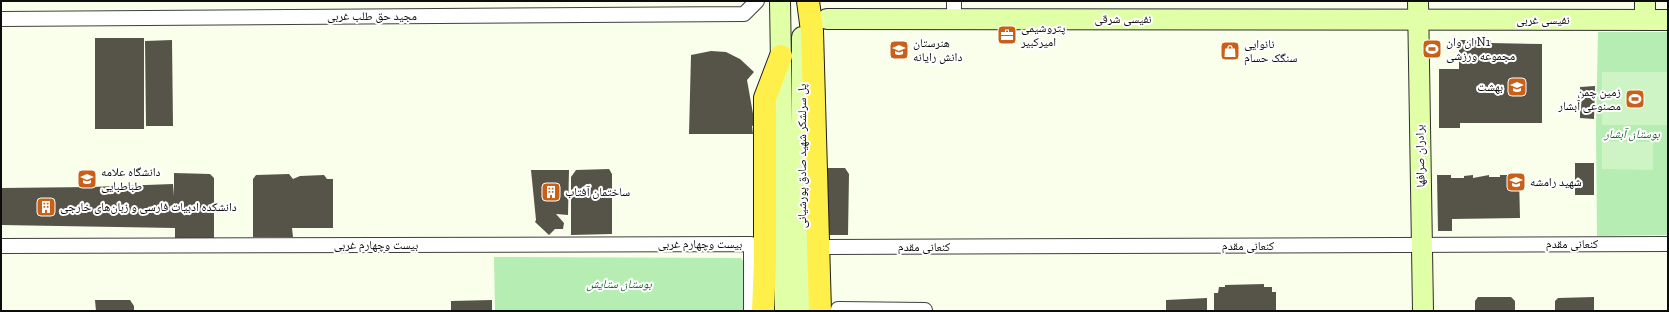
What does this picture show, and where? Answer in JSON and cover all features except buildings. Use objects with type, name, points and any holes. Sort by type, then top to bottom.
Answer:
[{"type":"highway","points":[[808,1],[812,31],[832,310]]},
{"type":"highway","points":[[763,311],[765,262],[765,98],[781,56]]},
{"type":"street","name":"مجید حق طلب غربی","points":[[1,19],[744,14],[757,1]]},
{"type":"street","name":"پل سرلشکر شهید صادق پورشیانی","points":[[780,1],[785,311]]},
{"type":"street","name":"پل سرلشکر شهید صادق پورشیانی","points":[[801,311],[802,1]]},
{"type":"street","name":"نفیسی شرقی","points":[[827,18],[954,10],[1418,10]]},
{"type":"street","name":"نفیسی غربی","points":[[1418,10],[1645,10],[1668,20]]},
{"type":"street","name":"برادران صرافها","points":[[1418,10],[1423,311]]},
{"type":"street","name":"بیست وچهارم غربی","points":[[1,246],[751,244],[751,311]]},
{"type":"street","name":"کنعانی مقدم","points":[[828,247],[1668,244]]},
{"type":"street","points":[[832,310],[925,310]]},
{"type":"green space","name":"بوستان آبشار","points":[[1598,32],[1668,32],[1668,235],[1597,236],[1596,129]]},
{"type":"green space","name":"زمین چمن مصنوعی آبشار","points":[[1602,72],[1668,72],[1668,125],[1602,125]]},
{"type":"green space","points":[[1602,141],[1653,142],[1653,170],[1602,169]]},
{"type":"green space","name":"بوستان ستایش","points":[[494,257],[741,258],[743,261],[744,311],[495,311]]},
{"type":"place","name":"پتروشیمی امیرکبیر","points":[[1007,35]]},
{"type":"place","name":"ان وان N1 مجموعه ورزشی","points":[[1432,49]]},
{"type":"place","name":"هنرستان دانش رایانه","points":[[899,50]]},
{"type":"place","name":"نانوایی سنگک حسام","points":[[1230,51]]},
{"type":"place","name":"بهشت","points":[[1517,87]]},
{"type":"place","name":"زمین چمن مصنوعی آبشار","points":[[1635,99]]},
{"type":"place","name":"دانشگاه علامه طباطبایی","points":[[87,179]]},
{"type":"place","name":"شهید رامشه","points":[[1516,182]]},
{"type":"place","name":"ساختمان آفتاب","points":[[551,192]]},
{"type":"place","name":"دانشکده ادبیات فارسی و زبان‌های خارجی","points":[[46,207]]}]
